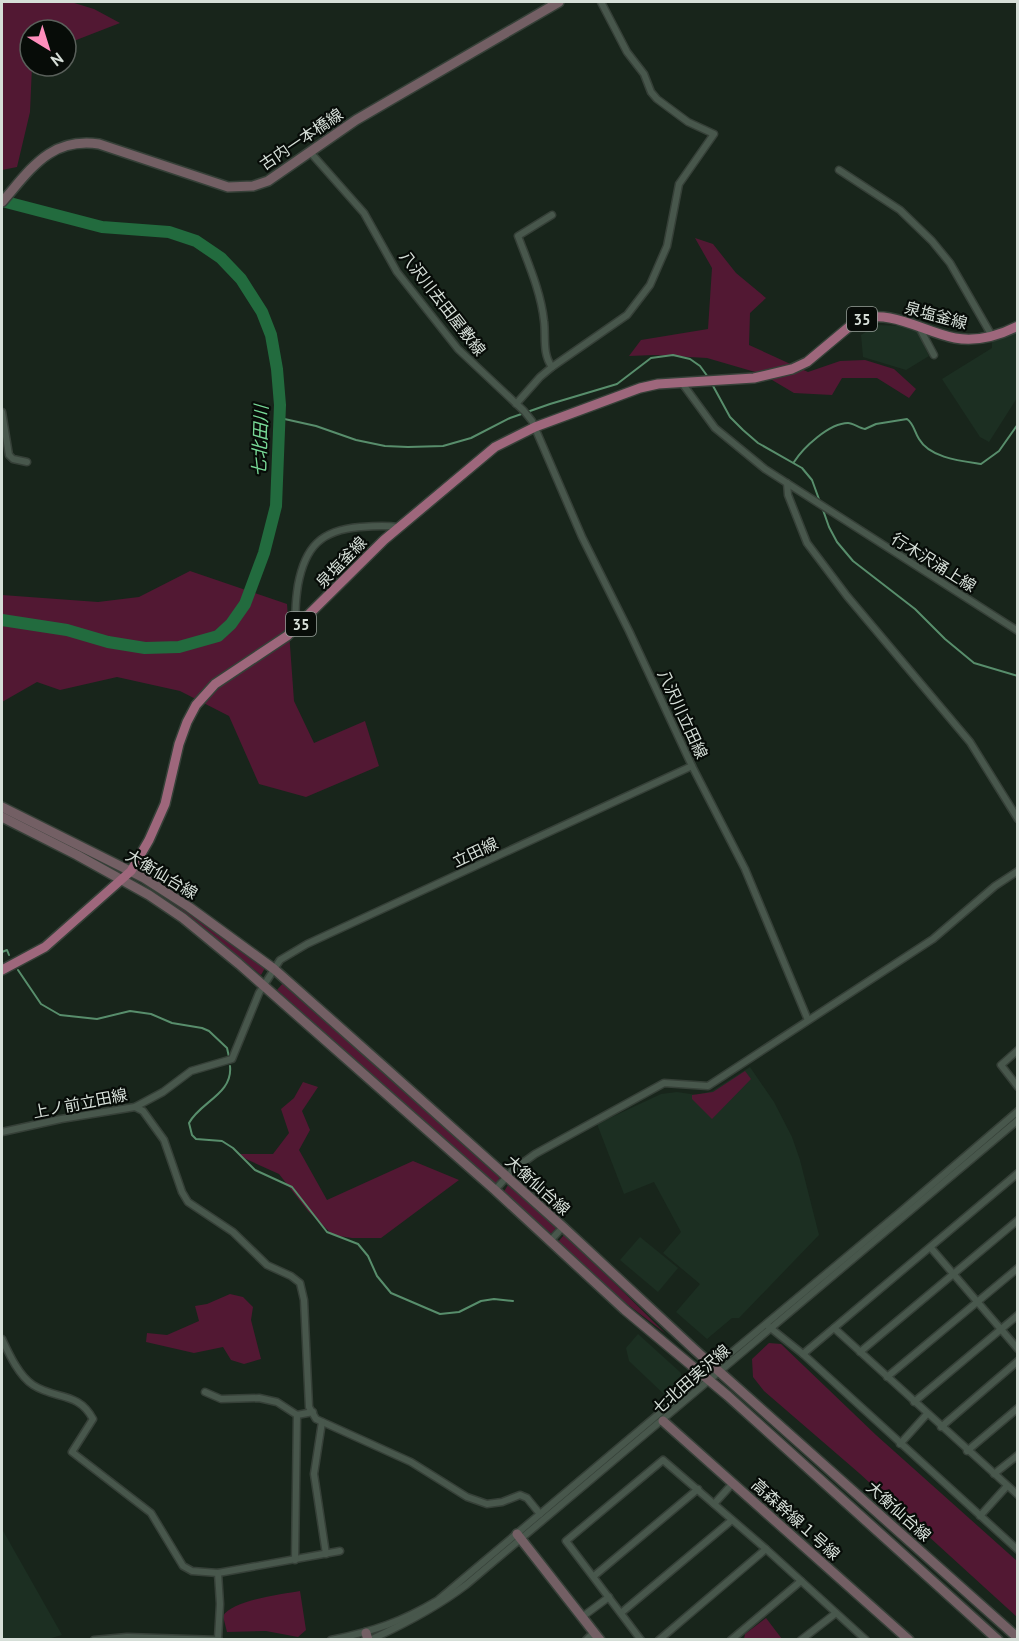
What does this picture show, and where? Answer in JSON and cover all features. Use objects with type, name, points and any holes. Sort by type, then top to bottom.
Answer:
[{"type":"main road","name":"古内一本橋線","points":[[2,202],[40,160],[56,148],[86,142],[121,151],[228,187],[241,188],[268,181],[356,120],[559,2]]},
{"type":"main road","name":"泉塩釜線","points":[[2,970],[45,947],[131,871],[149,840],[165,804],[179,744],[196,705],[225,676],[261,655],[297,627],[366,556],[495,447],[533,424],[640,388],[698,381],[754,378],[792,369],[807,362],[856,321],[865,317],[887,317],[954,338],[977,339],[1017,326]]},
{"type":"main road","name":"大衡仙台線","points":[[2,807],[131,871],[189,907],[274,969],[1017,1638]]},
{"type":"main road","name":"大衡仙台線","points":[[2,817],[77,855],[183,918],[263,985],[495,1190],[626,1310],[707,1378],[998,1640]]},
{"type":"main road","name":"高森幹線１号線","points":[[663,1421],[902,1637]]},
{"type":"main road","points":[[519,1537],[597,1636]]},
{"type":"street","points":[[518,406],[540,377],[627,315],[650,285],[667,246],[679,184],[714,134],[688,122],[651,92],[644,74],[628,55],[602,2]]},
{"type":"street","name":"八沢川去田屋敷線","points":[[310,152],[364,213],[397,272],[458,349],[518,406],[533,424]]},
{"type":"street","points":[[839,171],[900,210],[932,241],[950,263],[992,336]]},
{"type":"street","points":[[552,215],[518,236],[536,288],[544,321],[547,361],[552,367]]},
{"type":"street","points":[[919,327],[934,355]]},
{"type":"street","name":"行木沢涌上線","points":[[682,383],[715,428],[765,469],[1017,631]]},
{"type":"street","points":[[2,412],[9,455],[13,459],[27,462]]},
{"type":"street","name":"八沢川立田線","points":[[533,424],[582,537],[692,766],[745,869],[808,1020]]},
{"type":"street","points":[[787,483],[788,495],[807,543],[847,596],[970,742],[1017,819]]},
{"type":"street","points":[[297,627],[297,591],[302,566],[312,548],[324,536],[338,529],[385,525],[398,527]]},
{"type":"street","name":"立田線","points":[[274,969],[284,957],[307,944],[692,766]]},
{"type":"street","points":[[495,1190],[535,1154],[664,1083],[708,1086],[933,939],[995,886],[1017,871]]},
{"type":"street","name":"上ノ前立田線","points":[[2,1132],[135,1107],[163,1092],[191,1071],[232,1059],[263,985],[274,969]]},
{"type":"street","points":[[1017,1050],[1002,1065],[1017,1087]]},
{"type":"street","points":[[135,1107],[143,1111],[164,1140],[182,1192],[188,1202],[233,1232],[267,1265],[291,1276],[300,1283],[304,1299],[309,1407],[316,1419],[411,1462],[467,1497],[487,1504],[502,1502],[520,1495],[527,1498],[540,1514]]},
{"type":"street","points":[[332,1640],[368,1637],[438,1600],[519,1537],[540,1514],[718,1369],[1017,1111]]},
{"type":"street","points":[[768,1326],[1017,1120]]},
{"type":"street","points":[[803,1354],[1017,1173]]},
{"type":"street","points":[[860,1352],[1017,1220]]},
{"type":"street","points":[[550,1241],[562,1227]]},
{"type":"street","points":[[931,1248],[1017,1349]]},
{"type":"street","points":[[886,1377],[1017,1268]]},
{"type":"street","points":[[914,1402],[1017,1315]]},
{"type":"street","points":[[768,1326],[803,1354],[1017,1550]]},
{"type":"street","points":[[834,1328],[1017,1495]]},
{"type":"street","points":[[2,1339],[28,1381],[36,1387],[74,1399],[89,1410],[93,1419],[72,1452],[151,1513],[183,1566],[192,1571],[218,1573],[340,1551]]},
{"type":"street","points":[[941,1427],[1017,1361]]},
{"type":"street","name":"七北田実沢線","points":[[519,1537],[663,1421],[707,1378]]},
{"type":"street","points":[[205,1392],[221,1399],[259,1398],[277,1402],[297,1415],[313,1413]]},
{"type":"street","points":[[967,1451],[1017,1408]]},
{"type":"street","points":[[900,1444],[927,1414]]},
{"type":"street","points":[[294,1560],[297,1415]]},
{"type":"street","points":[[322,1422],[314,1474],[326,1554]]},
{"type":"street","points":[[994,1474],[1017,1455]]},
{"type":"street","points":[[641,1640],[566,1541],[663,1460],[866,1640]]},
{"type":"street","points":[[714,1504],[733,1483]]},
{"type":"street","points":[[980,1516],[1007,1486]]},
{"type":"street","points":[[594,1576],[698,1489]]},
{"type":"street","points":[[621,1613],[732,1520]]},
{"type":"street","points":[[659,1640],[766,1549]]},
{"type":"street","points":[[94,1640],[127,1637],[219,1640],[218,1573]]},
{"type":"street","points":[[735,1638],[801,1581]]},
{"type":"street","points":[[582,1617],[609,1597]]},
{"type":"street","points":[[801,1640],[836,1613]]},
{"type":"street","points":[[586,1640],[597,1636]]},
{"type":"shaded area","points":[[2,2],[71,2],[94,9],[120,23],[78,39],[78,18],[18,18],[18,78],[31,78],[30,112],[17,167],[2,170]]},
{"type":"shaded area","points":[[695,238],[713,244],[736,273],[766,298],[750,313],[749,345],[808,372],[840,361],[865,360],[894,369],[916,389],[909,398],[877,378],[842,378],[832,395],[794,393],[762,374],[707,358],[629,356],[641,340],[708,329],[712,268]]},
{"type":"shaded area","points":[[877,325],[904,326],[917,330],[929,356],[906,370],[863,357],[861,335]]},
{"type":"shaded area","points":[[1017,331],[1017,398],[989,442],[980,437],[942,379],[992,348],[992,342]]},
{"type":"shaded area","points":[[190,571],[287,604],[294,701],[314,743],[365,721],[379,766],[306,797],[259,784],[229,716],[180,691],[117,677],[60,690],[37,682],[2,702],[2,595],[98,602],[139,597]]},
{"type":"shaded area","points":[[143,883],[240,947],[265,968],[261,975],[175,905]]},
{"type":"shaded area","points":[[283,983],[500,1177],[495,1185],[277,990]]},
{"type":"shaded area","points":[[750,1067],[774,1102],[792,1137],[819,1235],[739,1318],[732,1318],[707,1339],[676,1312],[700,1284],[663,1253],[681,1232],[654,1182],[624,1194],[597,1124],[661,1094],[677,1092],[697,1095],[712,1091]]},
{"type":"shaded area","points":[[745,1071],[751,1079],[712,1119],[692,1099],[692,1095],[713,1092]]},
{"type":"shaded area","points":[[303,1082],[318,1087],[302,1111],[310,1130],[299,1150],[327,1200],[413,1161],[459,1180],[381,1238],[352,1238],[333,1235],[308,1211],[279,1174],[239,1154],[273,1154],[289,1133],[281,1109],[294,1098]]},
{"type":"shaded area","points":[[508,1185],[556,1228],[551,1234],[503,1193]]},
{"type":"shaded area","points":[[564,1235],[665,1333],[618,1297],[558,1242]]},
{"type":"shaded area","points":[[640,1237],[678,1268],[658,1292],[620,1260]]},
{"type":"shaded area","points":[[230,1294],[243,1297],[253,1307],[251,1320],[261,1359],[244,1364],[231,1360],[223,1347],[194,1353],[146,1342],[147,1333],[167,1335],[199,1321],[195,1306],[207,1304]]},
{"type":"shaded area","points":[[638,1334],[681,1373],[682,1384],[667,1397],[629,1361],[626,1348]]},
{"type":"shaded area","points":[[769,1343],[781,1344],[876,1435],[1017,1561],[1017,1617],[859,1473],[764,1391],[753,1377],[752,1359]]},
{"type":"shaded area","points":[[2,1529],[62,1635],[48,1639],[2,1639]]},
{"type":"shaded area","points":[[300,1591],[306,1630],[298,1637],[266,1631],[227,1632],[223,1616],[228,1610],[258,1599]]},
{"type":"shaded area","points":[[766,1618],[782,1639],[744,1639],[745,1634]]},
{"type":"waterway","name":"七北田川","points":[[2,201],[102,227],[169,232],[196,241],[221,258],[241,279],[262,312],[271,335],[280,405],[276,506],[264,553],[245,604],[231,624],[218,636],[179,647],[145,648],[108,642],[67,630],[2,620]]},
{"type":"waterway","points":[[280,418],[385,446],[443,446],[471,438],[510,418],[617,384],[651,358],[673,355],[690,359],[700,366],[708,377]]},
{"type":"waterway","points":[[712,384],[730,417],[743,430],[758,443],[802,468],[812,480],[820,502]]},
{"type":"waterway","points":[[794,462],[817,437],[833,427],[850,423],[865,429],[876,424],[907,419],[913,425],[919,439],[931,450],[947,458],[981,464],[999,451],[1018,424]]},
{"type":"waterway","points":[[822,507],[837,542],[853,561],[915,609],[945,639],[974,663],[1018,676]]},
{"type":"waterway","points":[[2,952],[7,950],[9,955]]},
{"type":"waterway","points":[[18,970],[41,1004],[60,1015],[97,1019],[130,1011],[151,1014],[172,1023],[209,1031],[227,1048],[229,1057]]},
{"type":"waterway","points":[[230,1066],[230,1076],[221,1091],[200,1109],[189,1123],[192,1135],[196,1139],[222,1141],[233,1148],[255,1170],[292,1187],[327,1232],[358,1244],[368,1256],[377,1276],[391,1293],[440,1314],[459,1312],[481,1301],[494,1299],[513,1301]]}]
